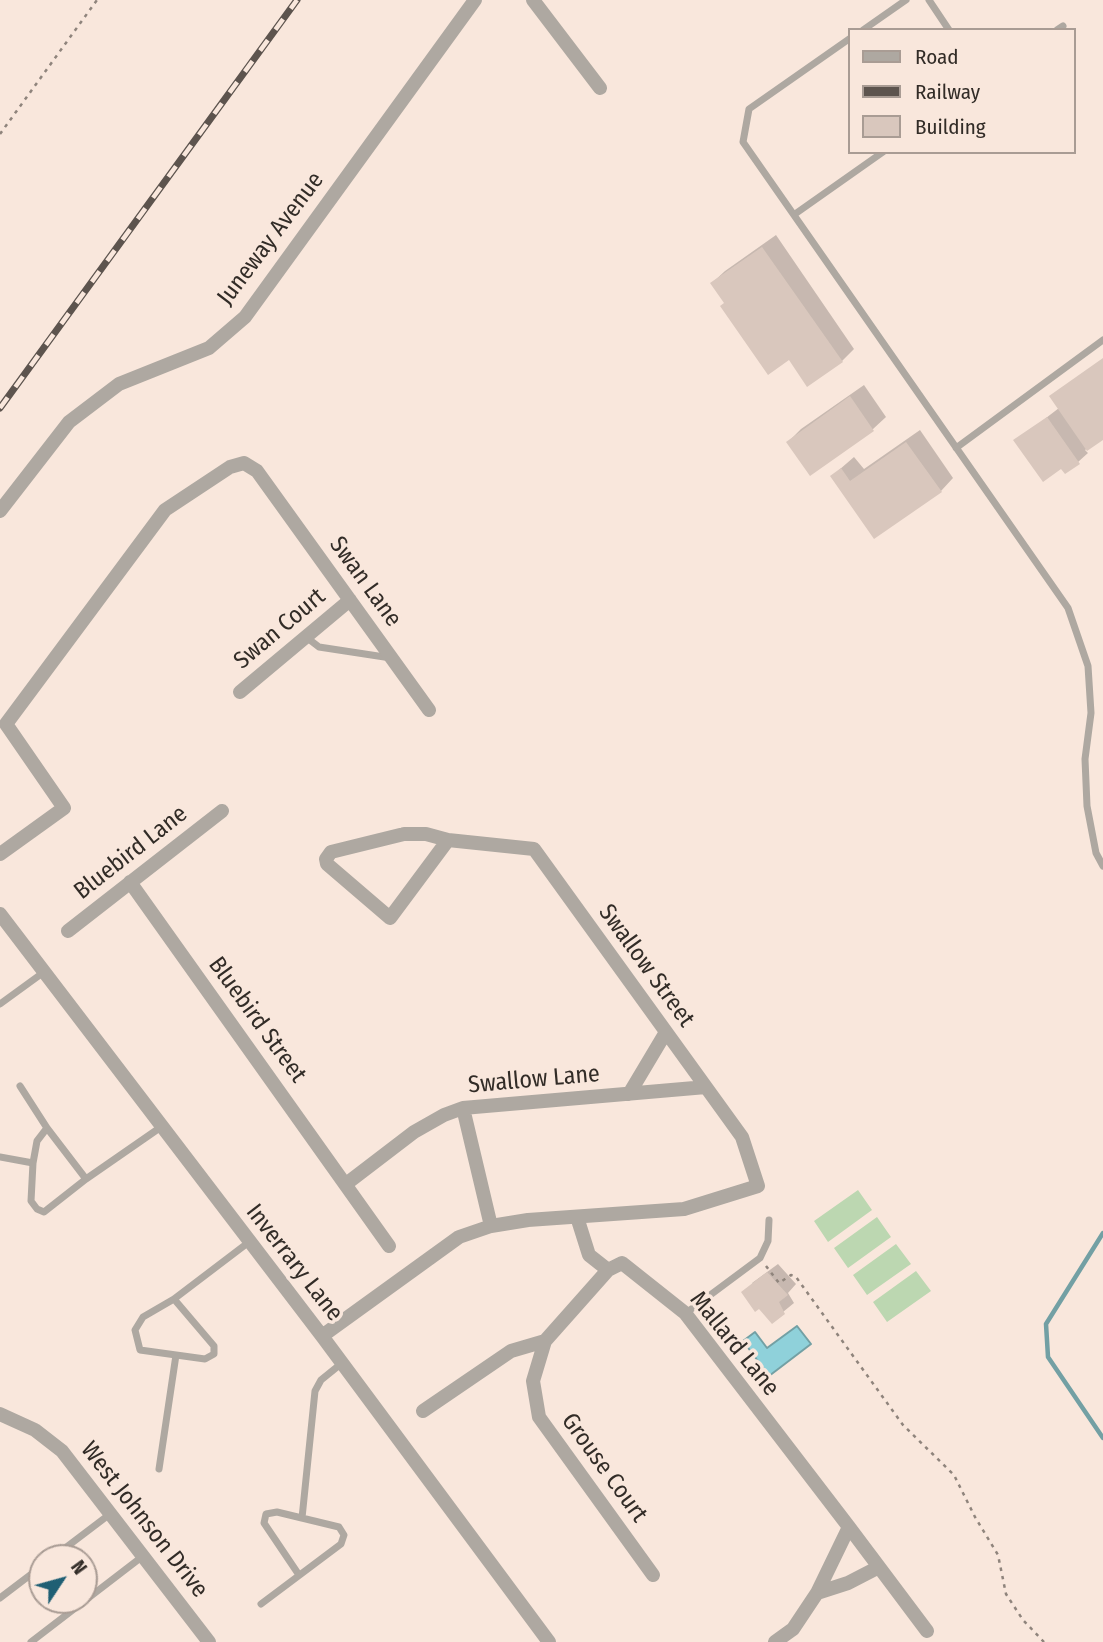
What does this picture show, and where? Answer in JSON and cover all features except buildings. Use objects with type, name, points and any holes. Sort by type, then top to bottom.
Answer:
[{"type":"street","name":"Juneway Avenue","points":[[0,511],[69,422],[119,384],[209,348],[245,317],[475,0]]},
{"type":"street","points":[[533,0],[600,88]]},
{"type":"street","name":"Swan Lane","points":[[0,854],[64,808],[6,724],[164,510],[230,467],[244,463],[257,471],[429,710]]},
{"type":"street","name":"Swan Court","points":[[240,692],[350,600]]},
{"type":"street","name":"Bluebird Lane","points":[[68,931],[222,811]]},
{"type":"street","name":"Swallow Street","points":[[448,840],[390,918],[327,864],[326,859],[331,852],[404,834],[426,834],[448,840],[534,849],[742,1137],[758,1186],[684,1209],[577,1217]]},
{"type":"street","name":"Bluebird Street","points":[[130,882],[389,1246]]},
{"type":"street","name":"Inverrary Lane","points":[[0,914],[322,1336],[549,1642]]},
{"type":"street","points":[[629,1094],[666,1032]]},
{"type":"street","name":"Swallow Lane","points":[[346,1184],[414,1132],[463,1108],[706,1087]]},
{"type":"street","points":[[463,1108],[491,1226]]},
{"type":"street","points":[[322,1336],[459,1237],[491,1226],[528,1220],[577,1217],[589,1255],[608,1270],[545,1341],[511,1351],[423,1411]]},
{"type":"street","name":"Mallard Lane","points":[[608,1270],[622,1263],[685,1313],[927,1631]]},
{"type":"street","name":"Grouse Court","points":[[545,1341],[534,1381],[539,1417],[653,1575]]},
{"type":"street","name":"West Johnson Drive","points":[[0,1414],[35,1430],[62,1451],[209,1642]]},
{"type":"street","points":[[775,1642],[793,1629],[817,1593],[849,1527]]},
{"type":"street","points":[[817,1593],[848,1583],[879,1567]]},
{"type":"lane","points":[[866,28],[906,0]]},
{"type":"lane","points":[[929,0],[948,28]]},
{"type":"lane","points":[[848,40],[750,109],[743,142],[1068,608],[1088,666],[1091,712],[1084,759],[1087,806],[1096,853],[1103,866]]},
{"type":"lane","points":[[795,214],[880,154]]},
{"type":"lane","points":[[956,448],[1103,340]]},
{"type":"lane","points":[[306,637],[319,648],[391,658]]},
{"type":"lane","points":[[0,1004],[44,972]]},
{"type":"lane","points":[[20,1086],[86,1180]]},
{"type":"lane","points":[[47,1128],[37,1141],[33,1163],[32,1201],[37,1209],[44,1212],[161,1127]]},
{"type":"lane","points":[[0,1157],[33,1163]]},
{"type":"lane","points":[[685,1313],[760,1258],[768,1241],[769,1220]]},
{"type":"lane","points":[[174,1298],[214,1346],[214,1354],[205,1359],[140,1349],[135,1329],[143,1317],[174,1298],[248,1242]]},
{"type":"lane","points":[[159,1469],[176,1354]]},
{"type":"lane","points":[[302,1518],[315,1391],[321,1380],[342,1363]]},
{"type":"lane","points":[[261,1604],[341,1544],[344,1535],[339,1527],[277,1512],[266,1514],[264,1523],[299,1575]]},
{"type":"lane","points":[[70,1544],[111,1513]]},
{"type":"lane","points":[[31,1642],[143,1556]]},
{"type":"lane","points":[[0,1598],[28,1577]]},
{"type":"path","points":[[0,134],[97,0]]},
{"type":"path","points":[[760,1258],[779,1283],[791,1275],[796,1277],[903,1425],[954,1475],[998,1555],[1006,1594],[1023,1620],[1044,1642]]},
{"type":"green space","points":[[858,1190],[872,1210],[828,1242],[814,1221]]},
{"type":"green space","points":[[877,1217],[891,1237],[848,1268],[834,1248]]},
{"type":"green space","points":[[896,1244],[911,1264],[867,1295],[853,1275]]},
{"type":"green space","points":[[916,1271],[931,1291],[887,1322],[873,1302]]},
{"type":"water","points":[[797,1326],[811,1344],[769,1376],[743,1341],[755,1332],[767,1348]]},
{"type":"waterway","points":[[1103,1233],[1046,1324],[1048,1357],[1103,1438]]},
{"type":"railway","points":[[0,408],[297,0]]}]
